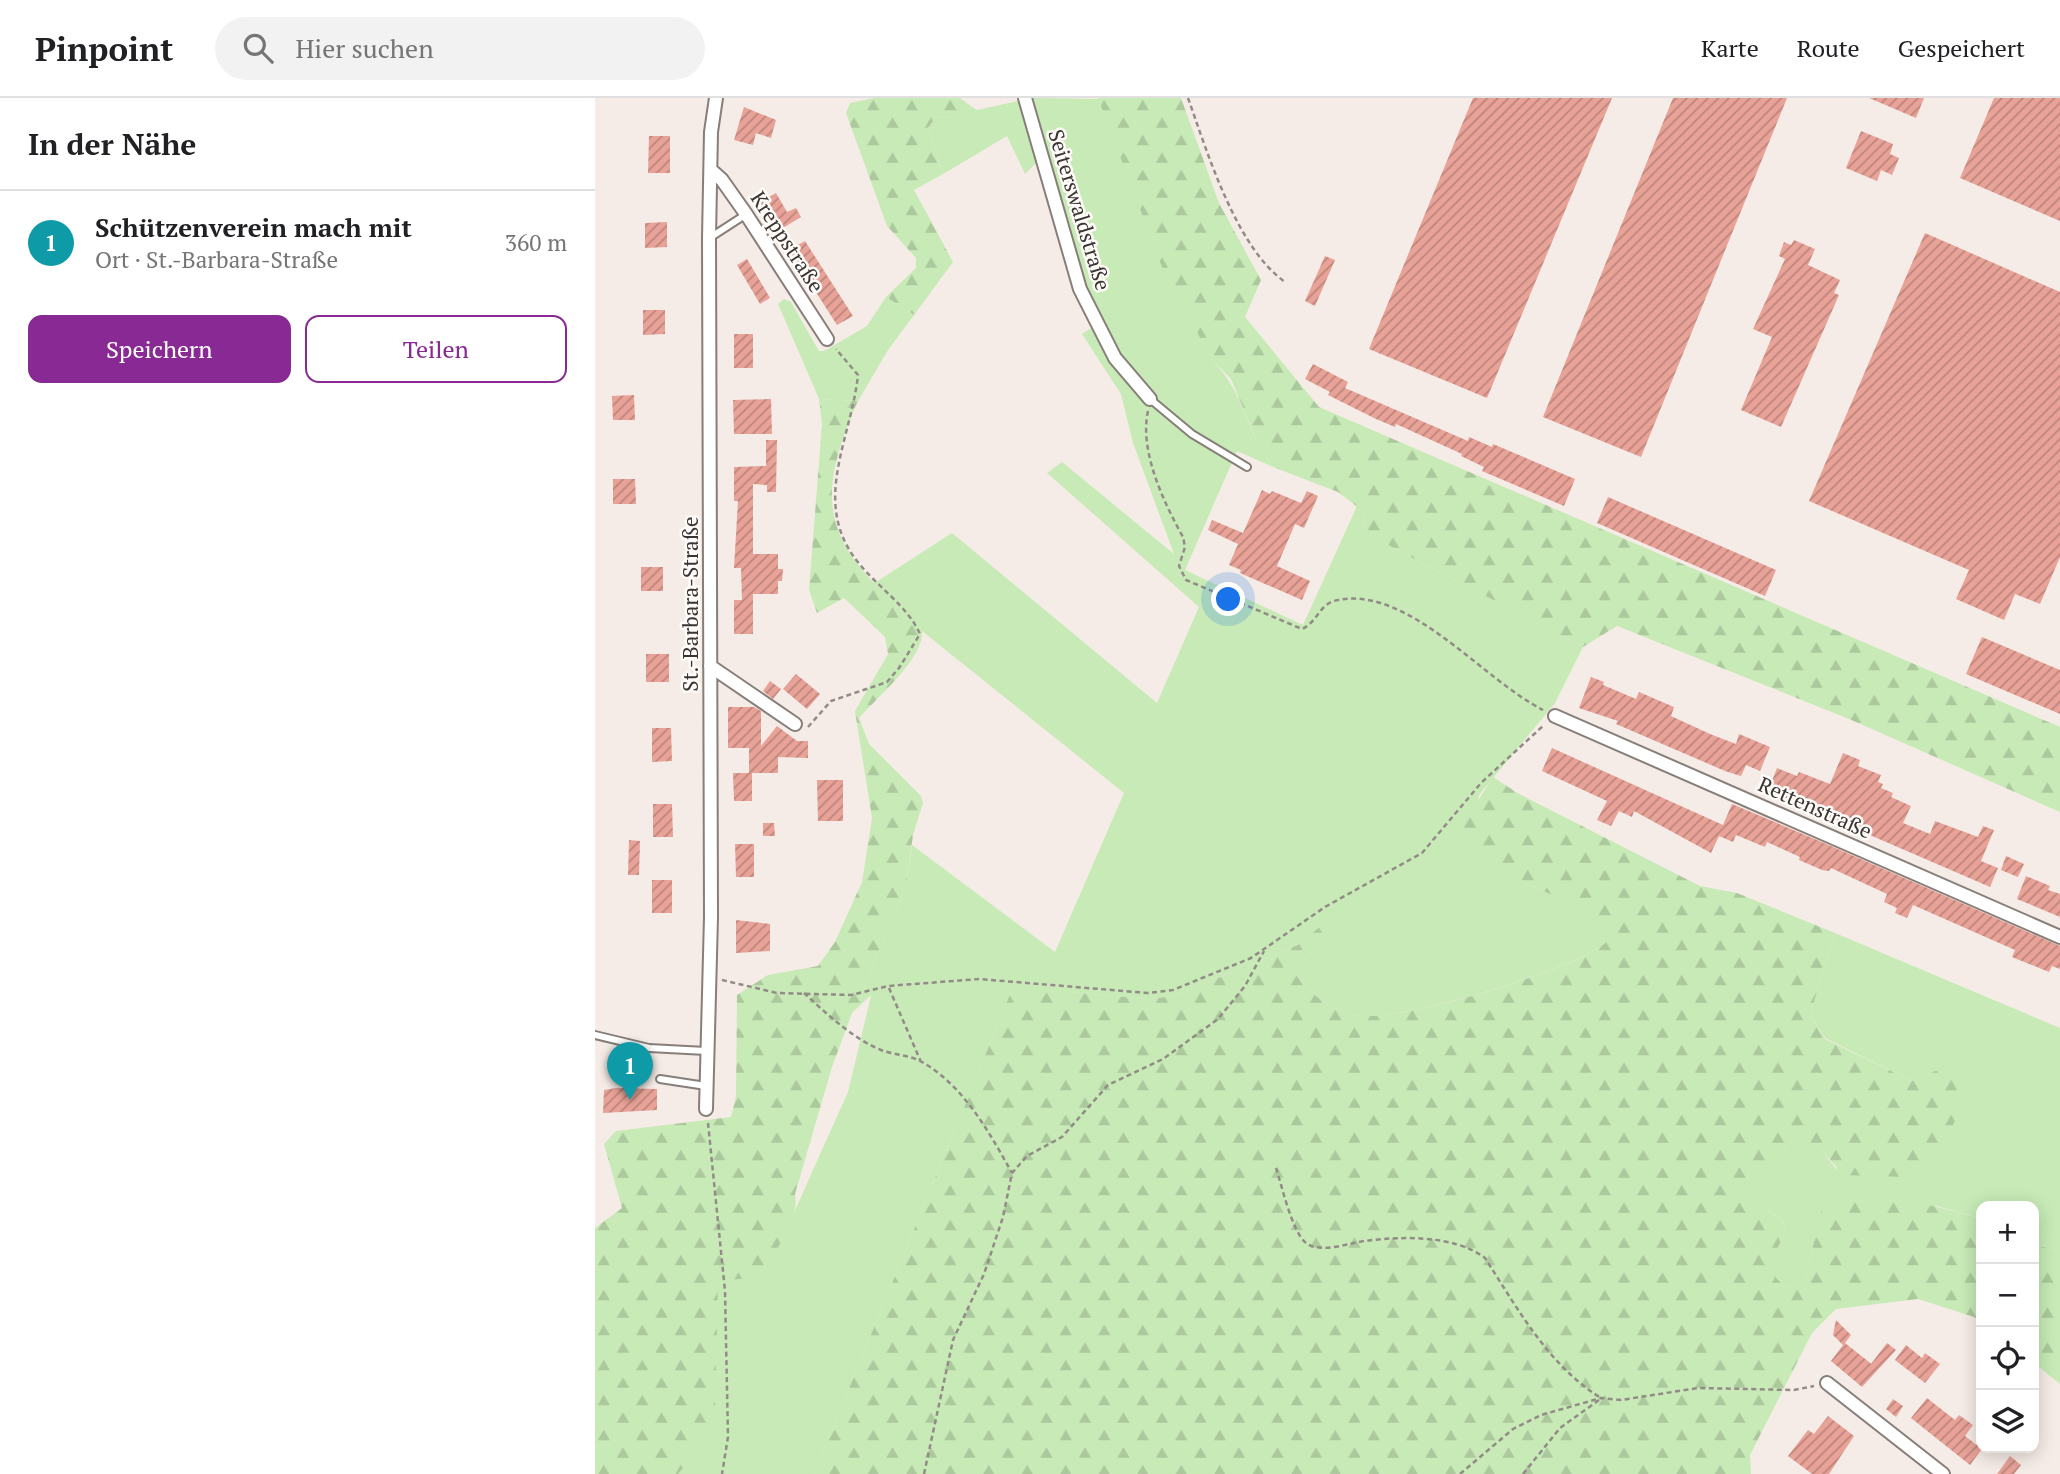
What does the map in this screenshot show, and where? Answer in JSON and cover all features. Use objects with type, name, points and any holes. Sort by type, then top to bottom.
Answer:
[{"type":"street","name":"St.-Barbara-Straße","points":[[706,1110],[711,666],[709,238],[716,98]]},
{"type":"street","name":"Seiterswaldstraße","points":[[1025,98],[1080,289],[1115,358],[1150,399]]},
{"type":"street","name":"Kreppstraße","points":[[711,170],[722,180],[746,214],[827,339]]},
{"type":"street","points":[[711,666],[795,724]]},
{"type":"street","name":"Rettenstraße","points":[[1555,716],[2060,937]]},
{"type":"street","points":[[1827,1383],[1943,1474]]},
{"type":"lane","points":[[709,238],[746,214]]},
{"type":"lane","points":[[1150,399],[1192,434],[1247,467]]},
{"type":"lane","points":[[595,1035],[649,1048],[706,1051]]},
{"type":"lane","points":[[660,1079],[706,1086]]},
{"type":"path","points":[[1188,98],[1227,196],[1258,257],[1285,282]]},
{"type":"path","points":[[795,724],[810,728],[831,701],[887,682],[920,634],[913,620],[864,569],[840,534],[835,516],[834,491],[842,442],[855,407],[858,375],[827,339]]},
{"type":"path","points":[[709,977],[777,993],[851,995],[888,986],[979,979],[1148,993],[1173,990],[1199,981],[1265,948],[1325,906],[1422,853],[1481,783],[1555,716],[1512,692],[1449,643],[1400,611],[1371,599],[1336,600],[1324,604],[1309,626],[1302,629],[1186,580],[1179,566],[1185,547],[1184,537],[1166,501],[1147,438],[1146,419],[1150,399]]},
{"type":"path","points":[[924,1474],[953,1340],[984,1274],[1003,1217],[1012,1173],[1027,1156],[1062,1138],[1108,1085],[1163,1059],[1218,1019],[1245,986],[1265,948]]},
{"type":"path","points":[[888,986],[921,1062],[976,1112],[1012,1173]]},
{"type":"path","points":[[803,992],[838,1024],[880,1049],[921,1062]]},
{"type":"path","points":[[706,1110],[725,1291],[728,1437],[722,1474]]},
{"type":"path","points":[[1276,1168],[1297,1231],[1306,1243],[1320,1248],[1368,1241],[1447,1240],[1470,1246],[1485,1258],[1557,1363],[1579,1384],[1601,1398]]},
{"type":"path","points":[[1460,1474],[1513,1429],[1541,1415],[1601,1398],[1621,1399],[1698,1388],[1794,1390],[1827,1383]]},
{"type":"path","points":[[1523,1474],[1560,1428],[1601,1398]]},
{"type":"green space","points":[[874,98],[960,98],[972,107],[951,118],[936,117],[928,128],[943,174],[914,190],[953,262],[914,315],[886,297],[916,268],[916,258],[887,226],[846,113],[850,103]]},
{"type":"green space","points":[[1032,98],[1099,99],[1212,360],[1232,387],[1273,467],[1237,451],[1185,570],[1303,625],[1357,506],[1364,511],[1363,532],[1583,647],[1555,703],[1479,795],[1471,849],[1504,874],[1582,908],[1612,930],[1605,943],[1585,955],[1521,981],[1443,1004],[1375,1016],[1345,1013],[1328,1005],[1294,973],[1302,962],[1337,930],[1329,919],[1298,945],[1174,996],[1147,999],[1070,992],[1011,992],[814,1474],[678,1474],[688,1462],[715,1324],[718,1281],[759,1276],[783,1237],[848,1092],[871,996],[864,987],[906,886],[912,845],[1055,952],[1124,793],[922,631],[873,584],[952,533],[1157,703],[1199,607],[1047,473],[1062,462],[1174,554],[1133,443],[1121,394],[1082,334],[1101,322],[1039,160],[1025,174],[1007,136],[943,174],[928,128],[936,117],[951,118],[972,107],[977,110]]},
{"type":"green space","points":[[1098,98],[1181,98],[1219,203],[1261,280],[1245,317],[1319,407],[2060,727],[2060,812],[1849,719],[1617,626],[1583,647],[1363,532],[1364,512],[1338,492],[1273,467],[1261,451],[1231,379],[1212,360],[1162,267]]},
{"type":"green space","points":[[886,297],[914,315],[888,350],[858,401],[819,399],[778,304],[784,299],[791,302],[819,351],[824,351],[867,326]]},
{"type":"green space","points":[[819,399],[858,401],[842,442],[834,475],[832,504],[838,530],[850,553],[868,577],[922,631],[921,641],[908,665],[859,718],[869,744],[921,796],[923,803],[913,835],[906,886],[864,987],[871,995],[852,1013],[832,1067],[795,1194],[789,1226],[759,1277],[718,1281],[715,1411],[688,1462],[678,1474],[595,1474],[595,1228],[622,1208],[604,1144],[616,1131],[731,1117],[736,1096],[737,995],[768,975],[818,966],[835,942],[862,882],[872,818],[855,711],[888,654],[885,637],[844,598],[817,613],[809,590],[822,424]]},
{"type":"green space","points":[[1493,777],[1519,794],[1700,886],[1737,893],[1835,933],[1810,1015],[1825,1039],[1912,1081],[1935,1071],[1958,1071],[1969,1090],[1934,1166],[1907,1177],[1843,1175],[1821,1149],[1803,1138],[1787,1144],[1776,1163],[1758,1163],[1751,1167],[1748,1187],[1753,1200],[1783,1219],[1785,1233],[1776,1251],[1776,1278],[1784,1286],[1793,1287],[1805,1279],[1822,1209],[1848,1198],[1865,1196],[1898,1199],[1976,1217],[1976,1319],[1918,1299],[1836,1309],[1812,1333],[1750,1455],[1751,1474],[814,1474],[1011,992],[1070,992],[1147,999],[1174,996],[1298,945],[1329,919],[1338,919],[1337,930],[1302,962],[1294,973],[1328,1005],[1345,1013],[1375,1016],[1443,1004],[1521,981],[1586,955],[1605,943],[1611,930],[1582,908],[1504,874],[1471,849],[1463,824]]},
{"type":"green space","points":[[1835,933],[2060,1028],[2060,1252],[2039,1246],[2039,1201],[1976,1201],[1976,1217],[1936,1206],[1814,1242],[1805,1279],[1793,1287],[1784,1286],[1776,1279],[1776,1251],[1785,1233],[1783,1219],[1753,1200],[1748,1187],[1751,1167],[1757,1163],[1776,1163],[1787,1144],[1803,1138],[1821,1149],[1836,1169],[1935,1071],[1912,1081],[1825,1038],[1810,1015]]},
{"type":"green space","points":[[2039,1246],[2060,1252],[2060,1384],[2039,1367]]},
{"type":"building","points":[[1473,98],[1612,98],[1487,398],[1369,349]]},
{"type":"building","points":[[1673,98],[1787,98],[1641,457],[1543,417]]},
{"type":"building","points":[[1869,98],[1924,98],[1916,118]]},
{"type":"building","points":[[1994,98],[2060,98],[2060,221],[1960,178]]},
{"type":"building","points":[[744,107],[776,120],[771,138],[756,133],[753,145],[734,140]]},
{"type":"building","points":[[1861,131],[1893,144],[1890,154],[1899,158],[1892,175],[1881,170],[1877,181],[1846,168]]},
{"type":"building","points":[[649,136],[670,136],[670,173],[648,173]]},
{"type":"building","points":[[776,193],[787,212],[796,208],[801,217],[778,231],[760,202]]},
{"type":"building","points":[[667,222],[667,247],[645,248],[645,223]]},
{"type":"building","points":[[1925,233],[2060,292],[2060,557],[2040,604],[2015,594],[2004,620],[1956,599],[1969,570],[1809,501]]},
{"type":"building","points":[[1794,240],[1815,249],[1808,265],[1840,280],[1834,293],[1839,295],[1781,427],[1741,410],[1772,337],[1753,329],[1785,259],[1779,256],[1784,242],[1791,245]]},
{"type":"building","points":[[805,241],[853,316],[837,325],[789,250]]},
{"type":"building","points":[[1325,256],[1335,260],[1315,306],[1305,301]]},
{"type":"building","points":[[747,259],[770,298],[760,304],[737,265]]},
{"type":"building","points":[[643,310],[665,310],[665,334],[643,335]]},
{"type":"building","points":[[734,334],[753,334],[753,368],[734,368]]},
{"type":"building","points":[[1313,364],[1348,382],[1345,388],[1468,441],[1469,437],[1492,447],[1493,444],[1575,479],[1564,506],[1482,471],[1484,467],[1461,456],[1462,454],[1396,424],[1395,427],[1376,419],[1328,395],[1330,392],[1305,379]]},
{"type":"building","points":[[634,395],[635,420],[613,420],[612,396]]},
{"type":"building","points":[[771,399],[772,434],[734,434],[733,400]]},
{"type":"building","points":[[766,440],[777,440],[776,492],[767,492],[767,485],[753,484],[753,554],[778,554],[778,569],[783,569],[782,581],[778,581],[778,594],[753,594],[753,634],[734,634],[734,600],[742,600],[741,568],[734,568],[738,501],[734,501],[734,467],[766,466]]},
{"type":"building","points":[[613,479],[635,479],[636,504],[613,504]]},
{"type":"building","points":[[1262,490],[1270,494],[1272,491],[1301,503],[1307,491],[1318,496],[1304,528],[1295,524],[1277,566],[1310,581],[1302,600],[1240,573],[1241,570],[1229,565],[1238,544],[1208,530],[1212,520],[1243,533]]},
{"type":"building","points":[[1608,497],[1776,570],[1765,596],[1597,523]]},
{"type":"building","points":[[641,567],[663,567],[663,591],[641,591]]},
{"type":"building","points":[[1982,637],[2060,670],[2060,714],[1966,674]]},
{"type":"building","points":[[646,654],[669,654],[669,682],[646,682]]},
{"type":"building","points":[[796,674],[820,694],[807,709],[783,689]]},
{"type":"building","points":[[1591,677],[1636,699],[1639,692],[1674,707],[1671,716],[1710,734],[1736,744],[1739,734],[1770,747],[1760,771],[1746,765],[1741,776],[1725,771],[1616,724],[1618,721],[1579,708]]},
{"type":"building","points":[[770,681],[781,689],[773,699],[763,691]]},
{"type":"building","points":[[728,707],[754,707],[761,711],[761,746],[777,726],[797,741],[808,741],[808,758],[778,757],[778,773],[749,773],[749,748],[728,748]]},
{"type":"building","points":[[652,728],[671,728],[672,761],[652,762]]},
{"type":"building","points":[[1552,748],[1723,825],[1732,804],[1824,843],[2060,946],[2060,969],[2052,966],[2049,972],[2012,957],[2015,950],[1913,905],[1907,918],[1895,913],[1897,908],[1884,902],[1887,894],[1831,868],[1829,871],[1822,870],[1767,842],[1765,847],[1736,835],[1733,842],[1719,836],[1711,853],[1634,811],[1632,817],[1619,811],[1611,826],[1597,820],[1607,801],[1542,771]]},
{"type":"building","points":[[1843,753],[1860,760],[1858,766],[1881,775],[1878,782],[1883,784],[1881,788],[1893,793],[1891,797],[1911,806],[1903,823],[1930,834],[1935,821],[1978,837],[1983,826],[1994,830],[1981,861],[1998,868],[1990,887],[1768,791],[1777,768],[1797,776],[1799,772],[1830,784]]},
{"type":"building","points":[[733,773],[752,773],[752,801],[734,801]]},
{"type":"building","points":[[817,780],[843,780],[843,821],[818,821]]},
{"type":"building","points":[[653,804],[672,804],[673,837],[653,837]]},
{"type":"building","points":[[763,823],[774,823],[775,836],[763,836]]},
{"type":"building","points":[[629,840],[640,841],[639,875],[628,875]]},
{"type":"building","points":[[735,844],[754,844],[754,877],[736,877]]},
{"type":"building","points":[[2006,856],[2024,864],[2018,877],[2001,870]]},
{"type":"building","points":[[2026,876],[2050,886],[2048,890],[2060,894],[2060,917],[2017,899]]},
{"type":"building","points":[[652,880],[672,880],[672,913],[652,913]]},
{"type":"building","points":[[736,920],[770,924],[770,951],[736,953]]},
{"type":"building","points":[[657,1089],[657,1110],[603,1113],[604,1090]]},
{"type":"building","points":[[1836,1320],[1851,1335],[1845,1343],[1871,1364],[1887,1343],[1896,1350],[1862,1387],[1831,1361],[1843,1345],[1833,1335]]},
{"type":"building","points":[[1906,1345],[1922,1358],[1925,1353],[1940,1364],[1925,1383],[1895,1360]]},
{"type":"building","points":[[1927,1398],[1955,1420],[1959,1415],[1973,1425],[1965,1436],[1976,1444],[1976,1453],[1979,1453],[1970,1465],[1911,1418]]},
{"type":"building","points":[[1893,1399],[1903,1406],[1896,1417],[1886,1409]]},
{"type":"building","points":[[1828,1416],[1854,1436],[1829,1474],[1812,1474],[1788,1456],[1808,1430],[1814,1434]]},
{"type":"building","points":[[2010,1456],[2021,1465],[2014,1474],[1997,1474]]},
{"type":"place","name":"Schützenverein mach mit","points":[[630,1100]]}]
